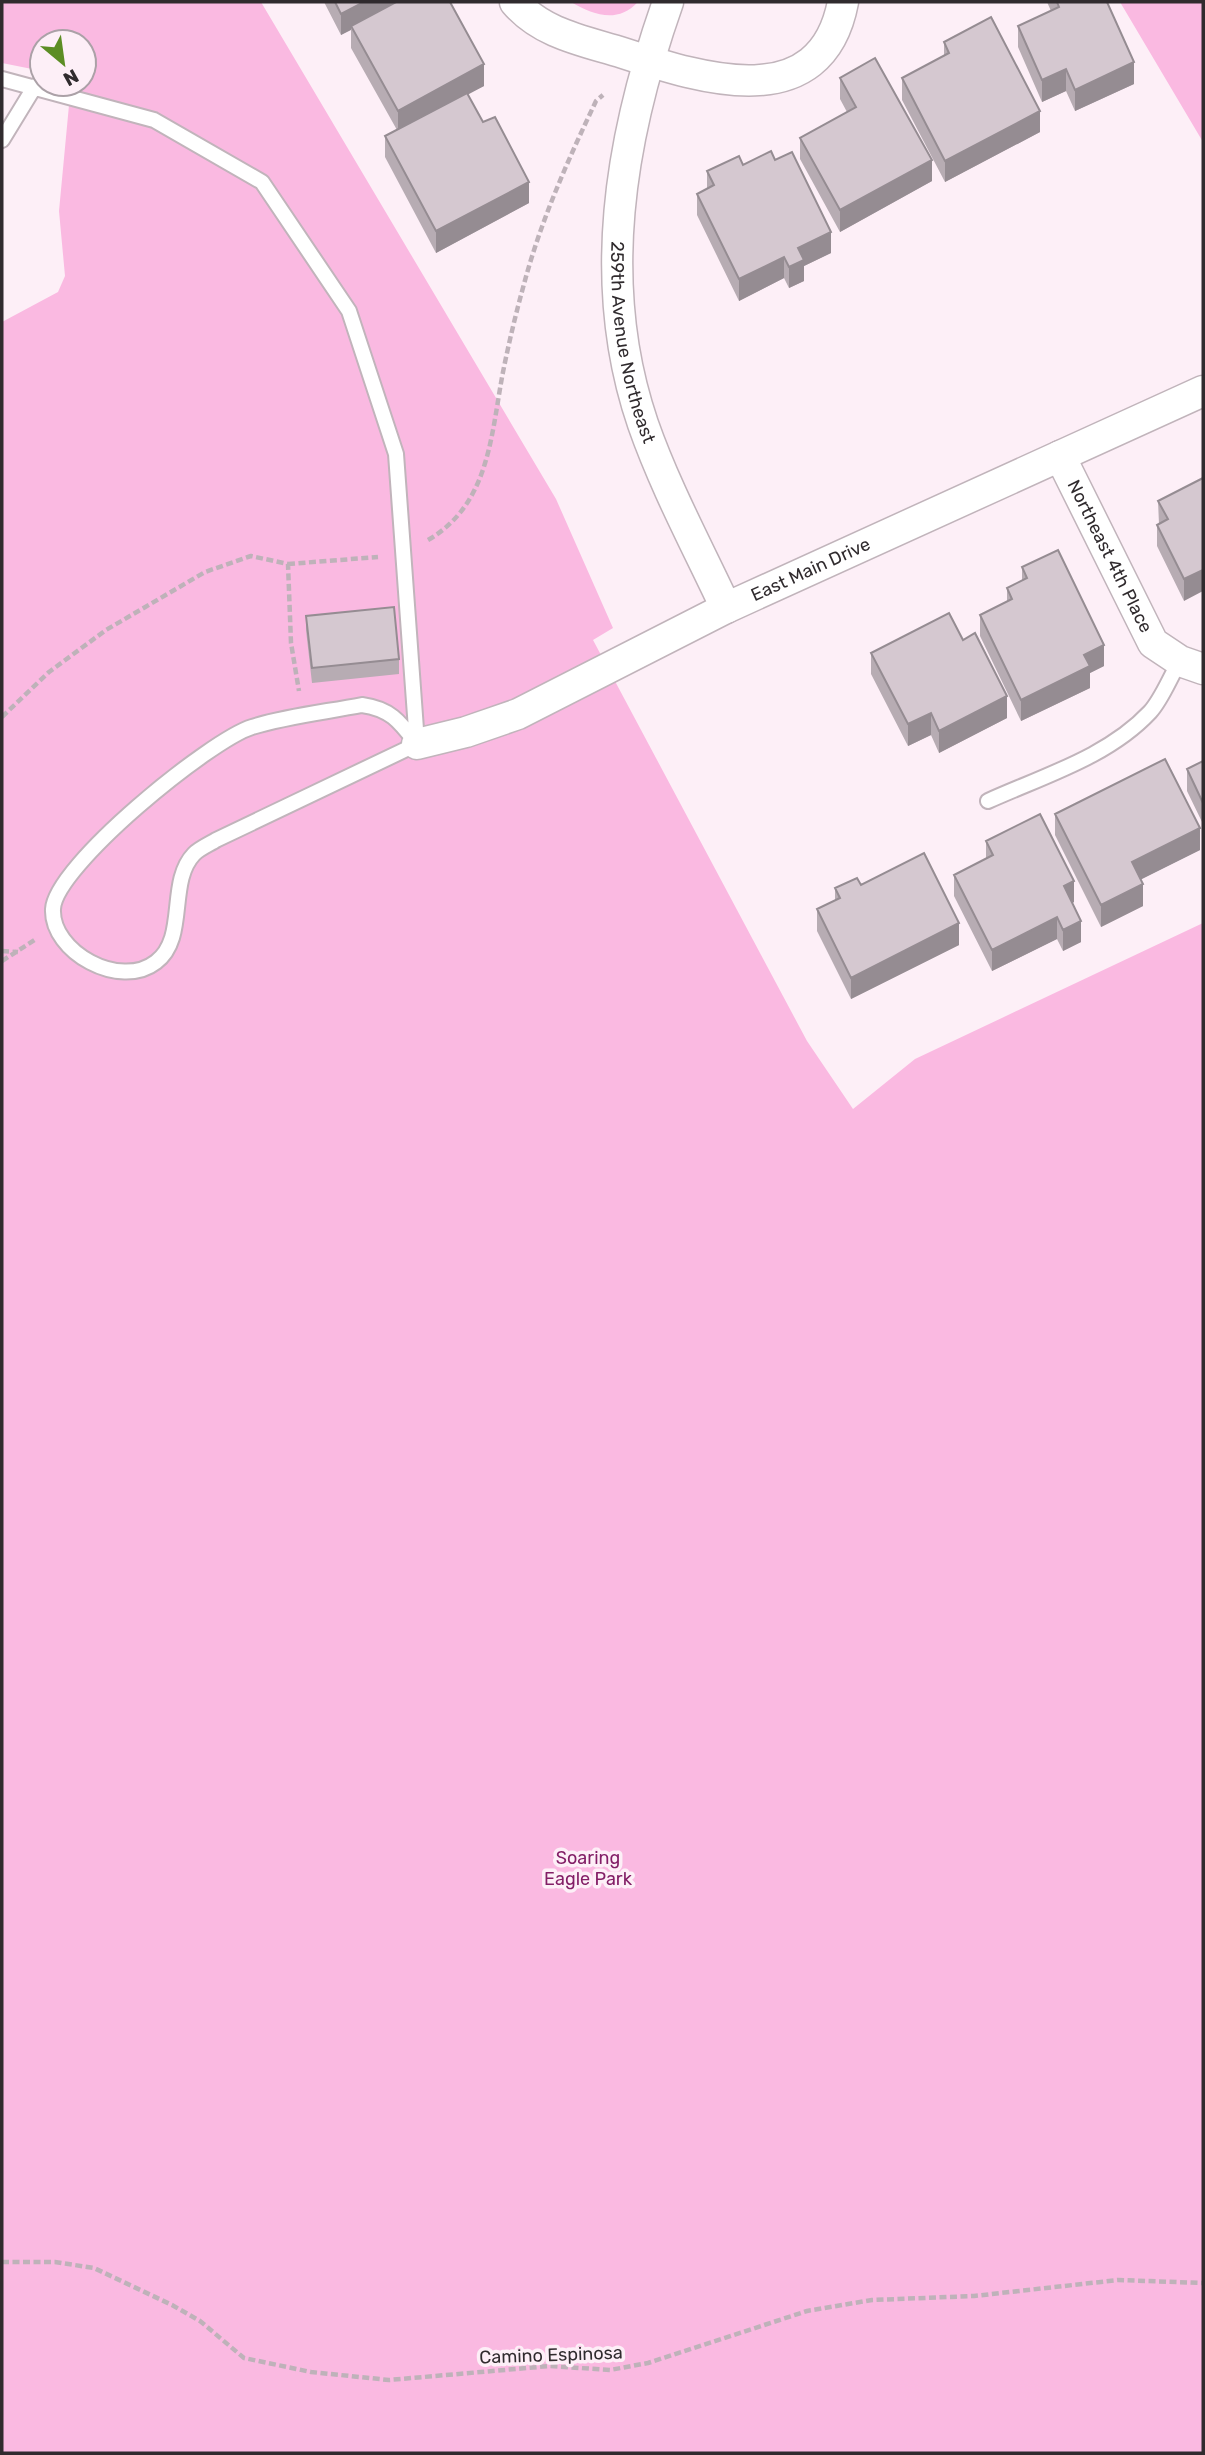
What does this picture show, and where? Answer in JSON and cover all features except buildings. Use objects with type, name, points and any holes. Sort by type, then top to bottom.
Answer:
[{"type":"street","points":[[515,2],[523,12],[552,31],[712,79],[754,81],[782,77],[804,68],[827,49],[838,27],[843,2]]},
{"type":"street","name":"259th Avenue Northeast","points":[[668,2],[647,61],[624,163],[615,244],[618,307],[643,423],[726,608]]},
{"type":"street","name":"East Main Drive","points":[[417,744],[466,732],[518,714],[726,608],[1203,391]]},
{"type":"street","name":"Northeast 4th Place","points":[[1060,456],[1153,643],[1191,665]]},
{"type":"lane","points":[[2,79],[28,85]]},
{"type":"lane","points":[[2,140],[28,97]]},
{"type":"lane","points":[[77,98],[153,120],[262,182],[349,311],[396,454],[417,744]]},
{"type":"lane","points":[[988,801],[1110,746],[1152,710],[1191,665]]},
{"type":"lane","points":[[362,705],[381,708],[394,715],[417,744],[216,840],[193,855],[182,884],[167,950],[156,963],[138,971],[116,972],[89,964],[76,953],[56,923],[53,910],[58,890],[129,814],[225,739],[251,727],[362,705]]},
{"type":"path","points":[[2,717],[49,672],[106,630],[205,572],[251,556],[288,565],[403,554],[443,531],[470,501],[489,456],[503,372],[524,282],[562,174],[596,101],[647,61]]},
{"type":"path","points":[[288,565],[291,643],[303,716]]},
{"type":"path","points":[[2,961],[19,952],[56,923]]},
{"type":"path","points":[[2,951],[19,952]]},
{"type":"path","name":"Camino Espinosa","points":[[2,2262],[55,2262],[94,2268],[181,2310],[244,2358],[311,2372],[389,2380],[550,2366],[610,2370],[648,2363],[807,2311],[872,2300],[974,2296],[1118,2280],[1203,2283]]},
{"type":"green space","name":"Soaring Eagle Park","points":[[2,2],[261,2],[556,499],[613,628],[593,640],[807,1041],[853,1109],[915,1059],[1203,923],[1203,2453],[2,2453],[2,322],[58,292],[65,276],[59,211],[70,98],[98,98],[98,28],[28,28],[28,68],[2,63]]},
{"type":"green space","points":[[571,2],[638,2],[622,13],[605,15],[588,11]]},
{"type":"green space","points":[[1120,2],[1203,2],[1203,142]]}]
